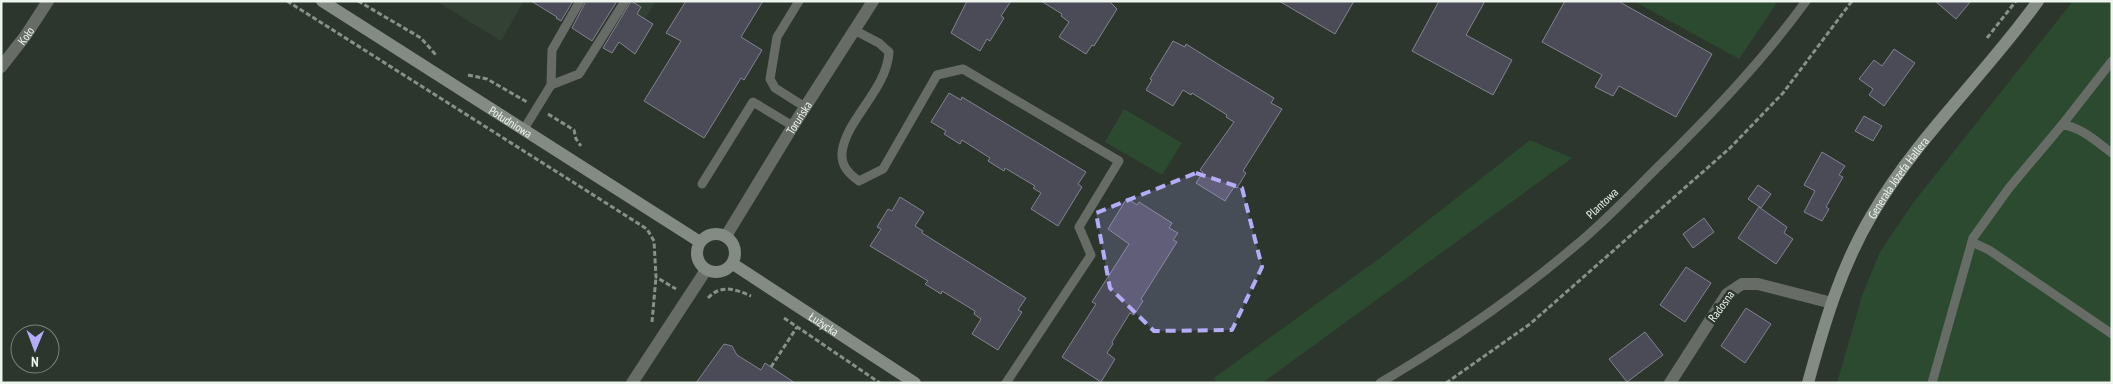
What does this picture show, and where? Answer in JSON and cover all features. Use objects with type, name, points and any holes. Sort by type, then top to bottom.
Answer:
[{"type":"street","name":"Koło","points":[[1,67],[26,35],[48,1]]},
{"type":"street","name":"Południowa","points":[[322,1],[700,242]]},
{"type":"street","name":"Toruńska","points":[[726,236],[793,126],[873,1]]},
{"type":"street","name":"Generała Józefa Hallera","points":[[1808,383],[1832,303],[1858,239],[1893,183],[2038,1]]},
{"type":"street","points":[[717,233],[726,236],[734,244],[736,254],[733,264],[726,270],[716,272],[706,270],[698,257],[697,252],[700,242],[707,236],[717,233]]},
{"type":"street","name":"Łużycka","points":[[733,264],[915,383]]},
{"type":"street","points":[[632,383],[706,270]]},
{"type":"street","name":"Radosna","points":[[1670,383],[1727,294],[1736,286],[1758,284],[1832,303]]},
{"type":"lane","points":[[524,129],[551,85],[552,50],[580,1]]},
{"type":"lane","points":[[551,85],[579,74],[625,1]]},
{"type":"lane","points":[[800,1],[777,37],[770,79],[775,88],[805,107]]},
{"type":"lane","name":"Plantowa","points":[[1380,383],[1423,358],[1500,306],[1576,246],[1690,137],[1771,49],[1806,1]]},
{"type":"lane","points":[[854,30],[879,43],[888,52],[888,64],[878,86],[846,139],[842,153],[849,174],[859,181],[883,169],[937,76],[963,69],[1119,161],[1079,228],[1090,255],[1006,383]]},
{"type":"lane","points":[[1932,383],[1972,242],[1984,221],[2009,188],[2112,61]]},
{"type":"lane","points":[[702,184],[753,102],[793,126]]},
{"type":"lane","points":[[2062,125],[2068,125],[2083,133],[2112,153]]},
{"type":"lane","points":[[1972,242],[1989,250],[2112,334]]},
{"type":"path","points":[[287,1],[647,229]]},
{"type":"path","points":[[358,1],[421,38],[430,46],[440,60]]},
{"type":"path","points":[[1446,383],[1530,324],[1730,148],[1783,93],[1852,1]]},
{"type":"path","points":[[461,74],[487,79],[538,108],[574,130],[577,142],[586,149]]},
{"type":"path","points":[[652,326],[656,277]]},
{"type":"path","points":[[702,304],[718,290],[728,288],[750,295],[758,301]]},
{"type":"path","points":[[781,316],[880,383]]},
{"type":"path","points":[[772,367],[797,327]]},
{"type":"highlighted area","points":[[1196,173],[1242,188],[1262,267],[1232,330],[1154,331],[1110,288],[1096,213]]},
{"type":"shaded area","points":[[436,1],[524,1],[501,41]]},
{"type":"shaded area","points":[[632,1],[656,1],[645,19],[637,14],[641,7]]},
{"type":"green space","points":[[1634,1],[1778,1],[1739,59]]},
{"type":"green space","points":[[2073,1],[2112,1],[2112,383],[1837,383],[1862,296],[1880,252],[1913,203]]},
{"type":"green space","points":[[1124,109],[1182,143],[1162,175],[1105,142]]},
{"type":"green space","points":[[1530,140],[1572,158],[1262,383],[1217,383],[1214,378],[1380,258]]},
{"type":"building","points":[[531,1],[573,1],[561,21]]},
{"type":"building","points":[[586,1],[617,1],[592,41],[572,28]]},
{"type":"building","points":[[631,1],[641,7],[637,14],[653,24],[635,54],[619,42],[612,53],[603,48]]},
{"type":"building","points":[[686,1],[763,1],[741,37],[762,50],[744,80],[741,78],[704,138],[644,101],[681,41],[666,33]]},
{"type":"building","points":[[967,1],[1011,1],[1001,16],[1004,18],[990,41],[987,39],[980,51],[951,33]]},
{"type":"building","points":[[1041,1],[1109,1],[1117,9],[1094,46],[1092,45],[1086,54],[1059,37],[1069,22],[1061,16],[1062,14]]},
{"type":"building","points":[[1279,1],[1354,1],[1335,34]]},
{"type":"building","points":[[1439,1],[1485,1],[1466,35],[1512,60],[1493,95],[1412,51]]},
{"type":"building","points":[[1565,1],[1618,1],[1712,54],[1676,117],[1619,86],[1613,96],[1595,87],[1602,75],[1542,42]]},
{"type":"building","points":[[1935,1],[1971,1],[1956,19]]},
{"type":"building","points":[[1173,41],[1185,47],[1186,44],[1274,98],[1271,103],[1282,109],[1243,171],[1246,173],[1237,188],[1234,187],[1225,201],[1196,183],[1203,172],[1200,170],[1234,122],[1226,117],[1227,115],[1192,93],[1191,95],[1183,90],[1173,106],[1146,90],[1152,80],[1150,79]]},
{"type":"building","points":[[1894,49],[1915,63],[1884,106],[1869,95],[1873,89],[1859,79],[1874,60],[1882,66]]},
{"type":"building","points":[[949,93],[961,100],[962,97],[1086,172],[1078,184],[1082,187],[1058,226],[1031,209],[1041,193],[1033,188],[1035,186],[1005,168],[1004,171],[988,161],[990,158],[962,140],[960,144],[944,134],[946,131],[931,122]]},
{"type":"building","points":[[1864,116],[1882,126],[1873,141],[1855,131]]},
{"type":"building","points":[[1822,152],[1845,166],[1839,175],[1843,177],[1826,207],[1829,209],[1822,221],[1804,212],[1815,191],[1804,185]]},
{"type":"building","points":[[1758,185],[1771,194],[1761,208],[1748,199]]},
{"type":"building","points":[[900,197],[924,212],[915,226],[923,231],[922,233],[1026,298],[1018,310],[1022,312],[998,350],[972,334],[981,319],[974,314],[975,311],[942,291],[941,294],[925,284],[928,281],[870,246],[881,229],[877,227],[888,209],[892,211]]},
{"type":"building","points":[[1127,198],[1137,205],[1139,202],[1172,223],[1169,228],[1178,233],[1173,240],[1177,242],[1141,299],[1143,301],[1134,315],[1130,313],[1112,342],[1113,344],[1107,353],[1115,359],[1101,382],[1062,357],[1096,304],[1092,302],[1129,244],[1108,229]]},
{"type":"building","points":[[1759,207],[1787,227],[1784,233],[1793,239],[1776,264],[1738,238]]},
{"type":"building","points":[[1704,218],[1714,232],[1693,248],[1683,234]]},
{"type":"building","points":[[1686,267],[1711,283],[1685,322],[1660,305]]},
{"type":"building","points":[[1746,308],[1771,324],[1745,363],[1721,346]]},
{"type":"building","points":[[1645,332],[1663,355],[1627,382],[1609,359]]},
{"type":"building","points":[[724,344],[732,346],[737,355],[761,370],[765,363],[795,383],[696,383]]}]
